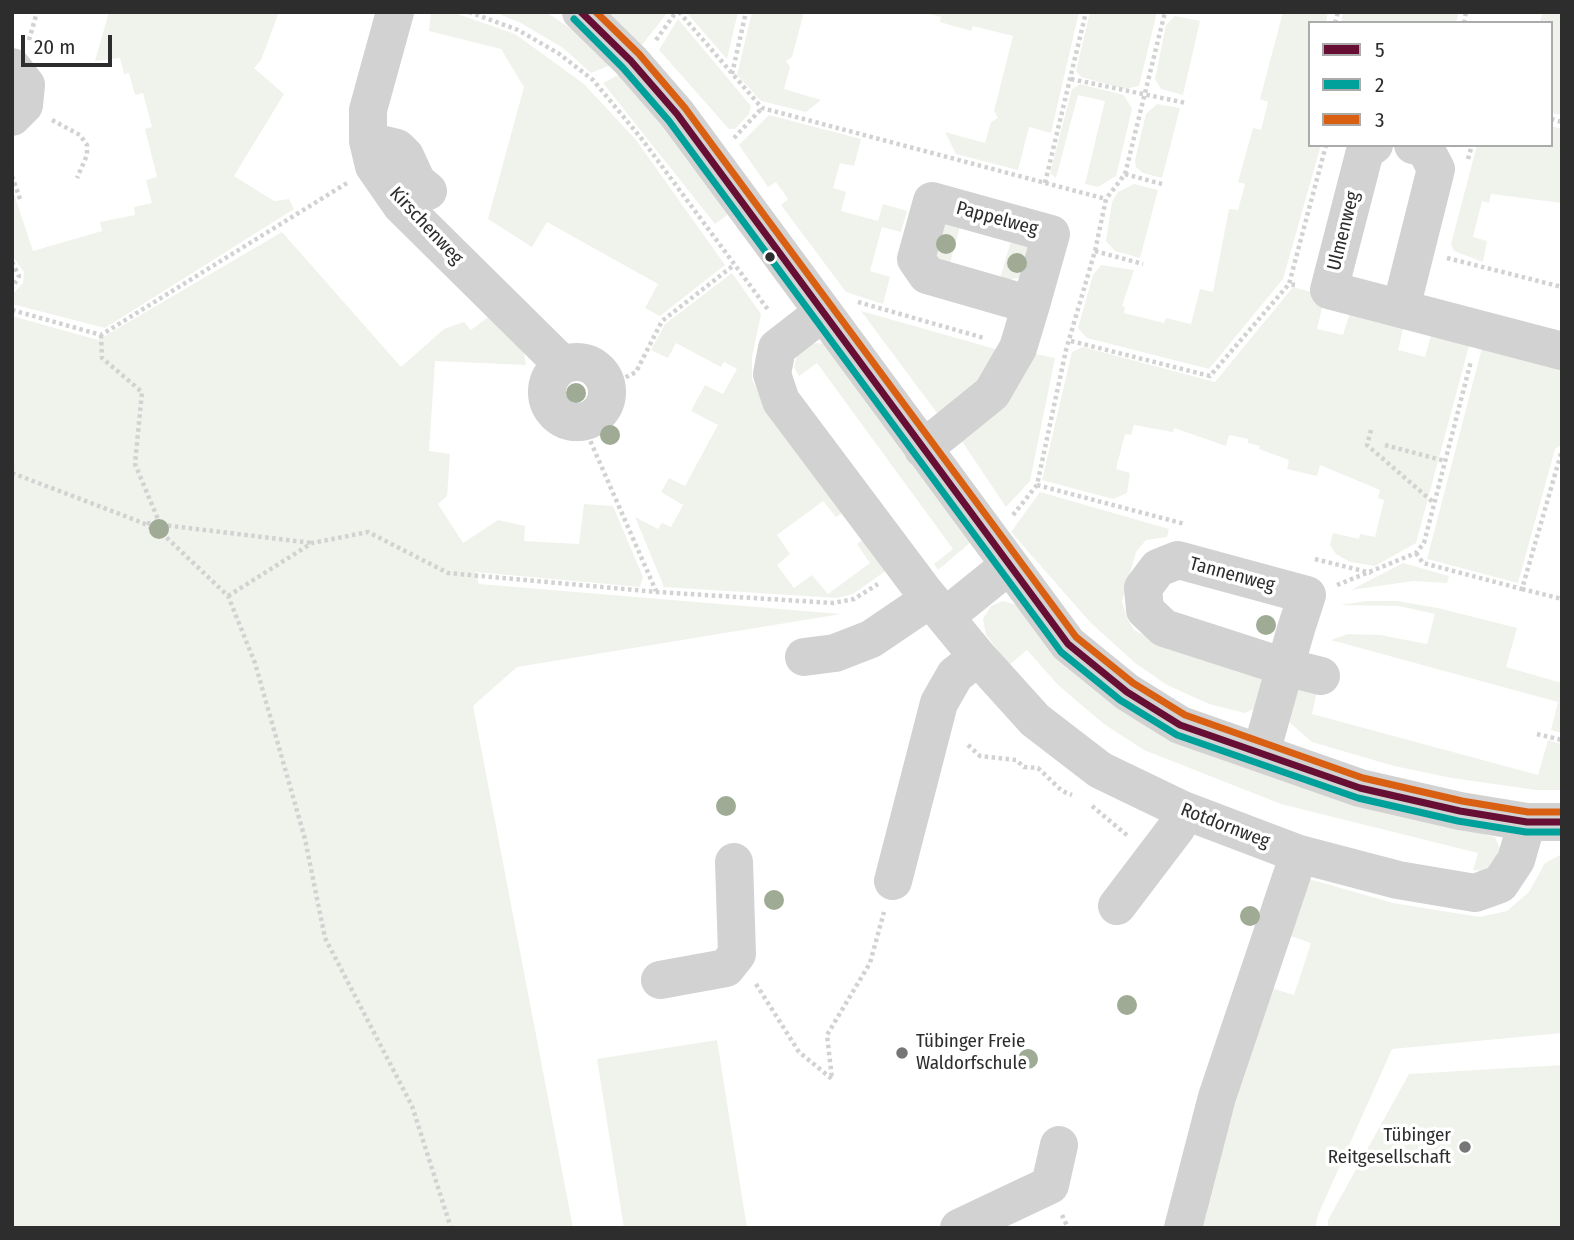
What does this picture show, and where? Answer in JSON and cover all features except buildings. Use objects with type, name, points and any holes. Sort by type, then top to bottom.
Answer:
[{"type":"street","points":[[395,12],[368,110],[371,153],[397,148],[405,156],[416,182],[428,191]]},
{"type":"street","points":[[580,12],[632,61],[677,114],[821,313],[1068,644],[1127,692],[1180,725],[1360,788],[1460,811],[1544,822]]},
{"type":"street","points":[[12,67],[26,85],[18,111]]},
{"type":"street","name":"Ulmenweg","points":[[1370,147],[1365,150],[1329,290],[1562,351]]},
{"type":"street","points":[[1401,308],[1436,169],[1424,148],[1420,147]]},
{"type":"street","name":"Kirschenweg","points":[[371,153],[401,205],[563,365]]},
{"type":"street","points":[[923,449],[992,393],[1017,348],[1031,305]]},
{"type":"street","name":"Rotdornweg","points":[[821,313],[778,348],[772,374],[781,401],[905,567],[978,657],[1035,720],[1100,770],[1183,810],[1299,854],[1398,880],[1475,893],[1500,884],[1544,822]]},
{"type":"street","points":[[584,363],[600,372],[607,387],[605,403],[596,416],[582,422],[569,422],[554,411],[547,398],[549,379],[563,365],[584,363]]},
{"type":"street","points":[[804,657],[835,653],[937,608],[998,552]]},
{"type":"street","name":"Tannenweg","points":[[1303,672],[1164,628],[1145,610],[1143,588],[1158,568],[1178,561],[1307,595]]},
{"type":"street","points":[[1261,753],[1303,672],[1307,595]]},
{"type":"street","points":[[893,881],[939,703],[955,676],[978,657]]},
{"type":"street","points":[[1117,906],[1177,827],[1183,810]]},
{"type":"street","points":[[1183,1228],[1217,1097],[1299,854]]},
{"type":"street","points":[[660,980],[726,968],[737,954],[734,862]]},
{"type":"street","points":[[959,1228],[1050,1185],[1059,1146]]},
{"type":"path","points":[[650,49],[678,12],[762,108],[1106,199]]},
{"type":"path","points":[[732,75],[746,12]]},
{"type":"path","points":[[1045,183],[1086,12]]},
{"type":"path","points":[[998,552],[1007,522],[1037,485],[1066,350],[1071,341],[1095,251],[1106,199],[1125,174],[1147,96],[1165,12]]},
{"type":"path","points":[[1071,79],[1186,103]]},
{"type":"path","points":[[730,143],[762,108]]},
{"type":"path","points":[[18,111],[80,135],[87,145],[87,155],[77,178]]},
{"type":"path","points":[[1466,170],[1472,147]]},
{"type":"path","points":[[12,310],[101,335],[371,153]]},
{"type":"path","points":[[1125,174],[1162,184]]},
{"type":"path","points":[[12,176],[20,199]]},
{"type":"path","points":[[1448,244],[1445,257],[1562,287]]},
{"type":"path","points":[[1095,251],[1143,264]]},
{"type":"path","points":[[12,262],[17,267],[19,276],[12,288]]},
{"type":"path","points":[[607,387],[636,372],[662,321],[734,265]]},
{"type":"path","points":[[1071,341],[1210,376],[1289,284]]},
{"type":"path","points":[[821,313],[840,297],[1017,348],[1066,350]]},
{"type":"path","points":[[1307,595],[1370,573],[1416,553],[1424,543],[1479,332],[1474,326]]},
{"type":"path","points":[[101,335],[102,358],[142,392],[135,464],[165,536]]},
{"type":"path","points":[[582,422],[657,592]]},
{"type":"path","points":[[1371,430],[1367,445],[1434,503]]},
{"type":"path","points":[[1385,445],[1445,461]]},
{"type":"path","points":[[1522,589],[1562,450]]},
{"type":"path","points":[[12,473],[143,523],[165,536],[228,596],[255,663],[305,839],[325,938],[412,1106],[451,1228]]},
{"type":"path","points":[[143,523],[313,543],[368,532],[448,573],[657,592],[833,603],[854,599],[905,567]]},
{"type":"path","points":[[228,596],[313,543]]},
{"type":"path","points":[[1416,553],[1423,563],[1562,599]]},
{"type":"path","points":[[1537,734],[1562,740]]},
{"type":"path","points":[[968,746],[980,755],[1016,760],[1024,767],[1038,768],[1062,791],[1078,796]]},
{"type":"path","points":[[1088,803],[1152,860]]},
{"type":"path","points":[[737,954],[799,1052],[832,1079],[827,1035],[870,963],[893,881]]},
{"type":"shaded area","points":[[109,12],[279,12],[261,60],[254,68],[284,94],[234,176],[274,201],[289,199],[294,209],[105,328],[12,304],[12,295],[23,283],[24,272],[12,256],[12,188],[33,251],[102,231],[100,222],[135,215],[134,207],[152,203],[146,180],[157,177],[145,129],[152,127],[143,93],[135,95],[129,73],[124,74],[120,58],[95,61]]},
{"type":"shaded area","points":[[431,12],[452,12],[515,34],[584,84],[636,140],[725,265],[660,316],[645,308],[658,284],[547,222],[532,247],[488,219],[524,87],[501,49],[429,31]]},
{"type":"shaded area","points":[[494,12],[546,12],[591,42],[613,64],[591,73],[563,48],[521,23]]},
{"type":"shaded area","points":[[607,12],[668,12],[642,45]]},
{"type":"shaded area","points":[[686,12],[738,12],[727,59]]},
{"type":"shaded area","points":[[752,12],[804,12],[792,57],[786,61],[790,67],[784,89],[821,100],[806,112],[761,101],[737,75]]},
{"type":"shaded area","points":[[922,12],[1079,12],[1051,133],[1029,127],[1018,170],[956,154],[945,132],[985,143],[991,122],[998,118],[994,111],[1013,36],[973,26],[971,31],[940,22],[941,17]]},
{"type":"shaded area","points":[[1090,12],[1157,12],[1139,86],[1125,89],[1081,77],[1076,71]]},
{"type":"shaded area","points":[[1283,12],[1328,12],[1326,21],[1308,21],[1308,147],[1320,147],[1283,279],[1209,369],[1087,338],[1078,328],[1093,275],[1101,265],[1134,270],[1122,306],[1125,307],[1124,313],[1164,323],[1166,318],[1191,324],[1200,289],[1213,292],[1229,209],[1238,210],[1245,184],[1238,182],[1253,128],[1261,130],[1268,102],[1260,99]]},
{"type":"shaded area","points":[[1343,12],[1459,12],[1457,21],[1341,21]]},
{"type":"shaded area","points":[[1543,12],[1562,12],[1562,115],[1553,113],[1553,21],[1540,21]]},
{"type":"shaded area","points":[[1175,16],[1200,21],[1183,95],[1161,89],[1155,79],[1166,25]]},
{"type":"shaded area","points":[[678,19],[751,106],[749,114],[735,129],[729,129],[659,50]]},
{"type":"shaded area","points":[[622,73],[731,212],[715,224],[603,83]]},
{"type":"shaded area","points":[[1080,84],[1124,95],[1132,109],[1116,176],[1098,187],[1085,184],[1105,101],[1078,95],[1056,178],[1050,173],[1072,89]]},
{"type":"shaded area","points":[[1157,104],[1180,108],[1162,178],[1143,173],[1136,167],[1135,160],[1146,114]]},
{"type":"shaded area","points":[[769,115],[861,139],[854,166],[840,163],[833,188],[846,192],[841,211],[878,221],[883,204],[907,211],[901,232],[882,227],[870,271],[890,277],[883,304],[846,292],[781,205],[788,199],[776,182],[768,187],[739,145]]},
{"type":"shaded area","points":[[1553,127],[1562,129],[1562,203],[1491,194],[1489,203],[1482,201],[1473,237],[1487,241],[1483,262],[1454,251],[1451,244],[1476,147],[1553,147]]},
{"type":"shaded area","points":[[1134,184],[1158,190],[1140,258],[1115,251],[1106,241],[1112,202],[1118,192]]},
{"type":"shaded area","points":[[952,221],[961,223],[949,267],[936,256],[942,225]]},
{"type":"shaded area","points":[[282,232],[401,367],[444,329],[464,322],[471,330],[491,315],[524,353],[526,365],[435,361],[429,451],[450,454],[447,496],[438,504],[463,543],[498,520],[525,526],[524,541],[579,544],[584,504],[613,506],[643,577],[640,587],[475,572],[479,584],[841,614],[517,667],[473,706],[573,1228],[12,1228],[12,316],[98,340]]},
{"type":"shaded area","points":[[1013,234],[1022,238],[1030,251],[1022,277],[999,282]]},
{"type":"shaded area","points":[[732,273],[761,314],[752,357],[752,379],[762,400],[845,511],[836,517],[823,501],[777,535],[790,554],[777,565],[794,588],[812,575],[828,594],[870,563],[857,544],[864,539],[887,570],[853,594],[837,598],[664,587],[635,517],[658,529],[662,523],[671,527],[683,505],[661,492],[669,478],[685,486],[718,425],[691,411],[705,385],[723,394],[737,369],[724,362],[721,367],[676,343],[668,358],[651,350],[665,324]]},
{"type":"shaded area","points":[[1293,287],[1325,296],[1317,329],[1343,335],[1353,303],[1406,317],[1398,350],[1425,357],[1434,325],[1472,335],[1416,543],[1375,566],[1350,562],[1336,554],[1330,545],[1333,533],[1359,539],[1360,534],[1375,537],[1384,500],[1378,498],[1380,490],[1320,465],[1317,476],[1287,469],[1289,460],[1259,449],[1260,446],[1248,443],[1248,439],[1229,435],[1226,446],[1174,428],[1173,432],[1134,425],[1131,435],[1125,434],[1116,469],[1130,473],[1127,493],[1113,499],[1042,480],[1072,352],[1083,347],[1215,382]]},
{"type":"shaded area","points":[[861,311],[1006,352],[986,381],[937,413]]},
{"type":"shaded area","points":[[1484,340],[1562,360],[1562,444],[1555,449],[1518,583],[1427,559]]},
{"type":"shaded area","points":[[825,344],[972,541],[938,570],[934,564],[953,549],[817,363],[799,376],[794,367],[797,354],[806,345]]},
{"type":"shaded area","points":[[1031,353],[1055,358],[1030,481],[1006,507],[959,437]]},
{"type":"shaded area","points":[[1040,492],[1169,529],[1167,537],[1146,540],[1136,552],[1122,601],[1127,618],[1134,630],[1148,637],[1264,679],[1256,708],[1245,713],[1209,704],[1167,685],[1135,663],[1090,622],[1011,532]]},
{"type":"shaded area","points":[[1403,563],[1449,576],[1447,583],[1413,581],[1351,590]]},
{"type":"shaded area","points":[[1003,601],[1017,605],[1088,684],[1126,714],[1168,738],[1236,765],[1333,796],[1495,837],[1500,849],[1488,872],[1473,870],[1478,853],[1281,804],[1144,750],[1104,724],[1058,685],[1027,650],[1009,665],[986,635],[983,619],[991,606]]},
{"type":"shaded area","points":[[1367,601],[1397,601],[1438,608],[1517,628],[1506,667],[1562,683],[1562,733],[1551,730],[1558,702],[1331,640],[1348,634],[1380,635],[1427,644],[1435,614],[1399,606],[1340,605]]},
{"type":"shaded area","points":[[1318,686],[1312,714],[1538,775],[1548,740],[1562,744],[1562,790],[1536,790],[1452,778],[1394,766],[1312,742],[1290,723],[1289,714],[1295,690]]},
{"type":"shaded area","points":[[1562,854],[1562,1033],[1392,1049],[1318,1215],[1315,1228],[1196,1228],[1265,986],[1294,995],[1311,943],[1282,933],[1309,879],[1393,903],[1480,917],[1507,911],[1529,892],[1545,863]]},
{"type":"shaded area","points":[[717,1040],[747,1228],[624,1228],[597,1059]]},
{"type":"shaded area","name":"Tübinger Reitgesellschaft","points":[[1562,1065],[1562,1228],[1328,1228],[1328,1220],[1409,1074]]},
{"type":"transit line","name":"5","points":[[581,12],[631,61],[677,114],[1068,644],[1127,692],[1180,725],[1360,788],[1460,811],[1527,822],[1562,822]]},
{"type":"transit line","name":"3","points":[[596,12],[639,54],[685,108],[1076,637],[1133,683],[1185,715],[1363,778],[1462,801],[1528,812],[1562,812]]},
{"type":"transit line","name":"2","points":[[574,19],[623,68],[669,121],[1061,652],[1120,700],[1177,735],[1358,798],[1458,821],[1526,832],[1562,832]]},
{"type":"place","name":"Tübinger Freie Waldorfschule","points":[[902,1053]]},
{"type":"place","name":"Tübinger Reitgesellschaft","points":[[1465,1147]]}]
